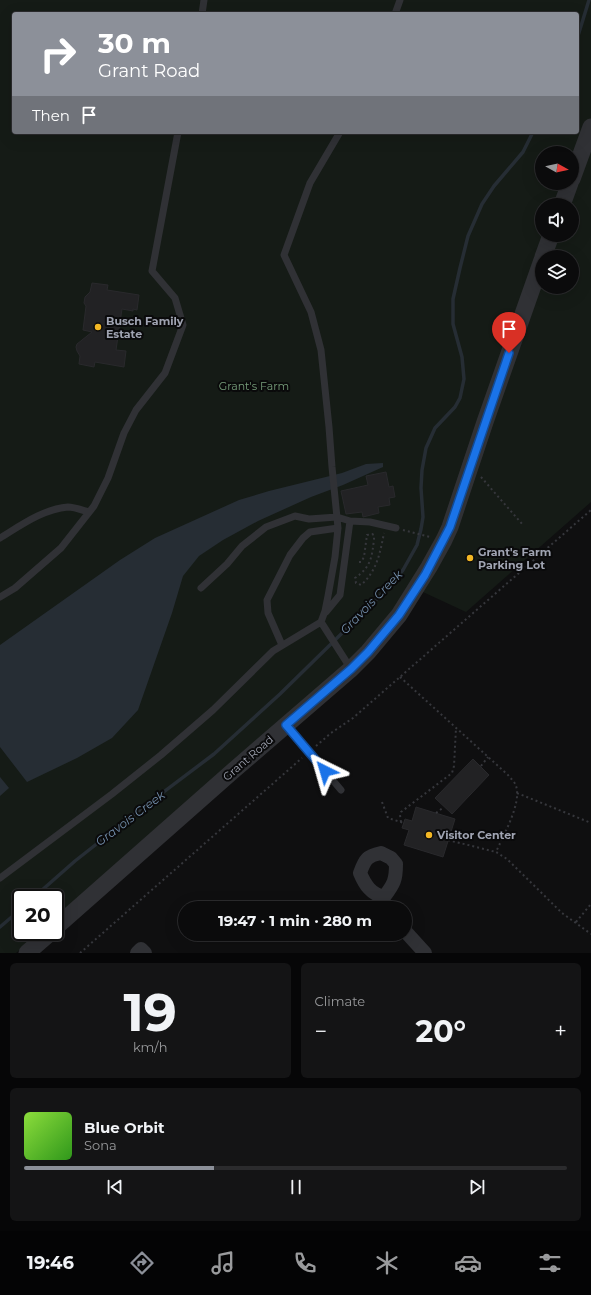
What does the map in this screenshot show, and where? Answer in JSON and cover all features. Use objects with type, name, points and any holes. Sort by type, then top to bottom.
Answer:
[{"type":"street","points":[[579,160],[591,127]]},
{"type":"street","name":"Grant Road","points":[[64,920],[351,669],[368,652],[399,615],[429,567],[447,534],[535,280]]},
{"type":"street","points":[[412,938],[425,953]]},
{"type":"street","points":[[27,953],[41,941]]},
{"type":"street","points":[[137,953],[141,949],[145,953]]},
{"type":"lane","points":[[202,12],[204,0]]},
{"type":"lane","points":[[396,12],[400,0]]},
{"type":"lane","points":[[0,597],[15,588],[61,548],[94,506],[108,478],[124,433],[136,410],[165,373],[183,325],[175,298],[152,271],[178,134]]},
{"type":"lane","points":[[339,134],[310,183],[284,255],[312,312],[321,350],[338,528],[335,557],[328,596],[322,618],[328,634],[351,669]]},
{"type":"lane","points":[[0,538],[34,518],[54,510],[69,507],[89,512]]},
{"type":"lane","points":[[201,588],[227,564],[242,546],[266,527],[295,516],[309,519],[337,517],[350,521],[370,522],[396,528]]},
{"type":"lane","points":[[0,878],[112,794],[160,755],[213,710],[273,651],[322,618],[340,596],[350,521]]},
{"type":"lane","points":[[282,645],[268,613],[267,600],[290,555],[303,538],[310,532],[338,528]]},
{"type":"lane","points":[[286,725],[340,790]]},
{"type":"path","points":[[479,475],[523,525]]},
{"type":"path","points":[[314,748],[331,733],[353,718],[591,510]]},
{"type":"path","points":[[359,562],[361,562],[364,557],[367,535],[374,535],[370,563],[364,572],[355,578],[356,583],[361,585],[373,572],[379,558],[385,526]]},
{"type":"path","points":[[396,528],[433,537]]},
{"type":"path","points":[[400,677],[508,775],[516,785],[517,793],[515,808],[496,852]]},
{"type":"path","points":[[401,822],[401,812],[452,772],[454,766],[456,728]]},
{"type":"path","points":[[480,766],[488,757]]},
{"type":"path","points":[[80,953],[301,759]]},
{"type":"path","points":[[517,793],[591,823]]},
{"type":"path","points":[[382,802],[388,818],[404,823]]},
{"type":"path","points":[[436,813],[444,807]]},
{"type":"path","points":[[448,840],[496,852],[507,859],[562,913],[591,934]]},
{"type":"path","points":[[576,922],[591,904]]},
{"type":"green space","name":"Grant's Farm","points":[[0,0],[591,0],[591,502],[466,612],[410,586],[360,651],[64,912],[64,889],[12,889],[12,941],[30,941],[16,953],[0,953]]},
{"type":"shaded area","points":[[383,463],[383,467],[258,521],[223,540],[199,556],[183,576],[172,613],[138,710],[112,738],[77,758],[27,782],[0,747],[0,645],[120,560],[155,538],[239,500],[342,473],[366,464]]},
{"type":"shaded area","points":[[0,777],[9,788],[0,796]]},
{"type":"building","name":"Busch Family Estate","points":[[92,283],[108,285],[107,290],[139,295],[137,310],[133,309],[133,311],[122,309],[116,350],[126,351],[124,367],[95,362],[94,367],[79,364],[80,356],[76,347],[77,344],[92,332],[83,330],[86,306],[84,303],[85,297],[90,292]]},
{"type":"building","points":[[386,472],[389,487],[393,486],[395,497],[389,498],[390,505],[378,507],[379,513],[363,517],[362,512],[346,514],[341,491],[368,485],[366,476]]},
{"type":"building","points":[[473,759],[489,775],[452,814],[435,798]]},
{"type":"building","name":"Visitor Center","points":[[416,807],[455,819],[443,857],[404,845],[409,830],[402,828],[405,819],[412,821]]},
{"type":"waterway","name":"Gravois Creek","points":[[579,32],[589,0]]},
{"type":"waterway","name":"Gravois Creek","points":[[43,889],[75,861],[214,754],[280,694],[384,592],[403,570],[417,545],[421,529],[423,517],[421,488],[422,470],[426,448],[435,428],[455,407],[460,398],[464,379],[462,357],[453,324],[453,299],[468,236],[482,204],[494,186],[523,152],[532,134]]},
{"type":"waterway","name":"Gravois Creek","points":[[0,927],[12,917]]},
{"type":"place","name":"Busch Family Estate","points":[[98,327]]},
{"type":"place","name":"Grant's Farm Parking Lot","points":[[470,558]]},
{"type":"place","name":"Visitor Center","points":[[429,835]]},
{"type":"route","points":[[325,771],[286,725],[351,669],[368,652],[399,615],[425,575],[450,527],[509,353]]}]
